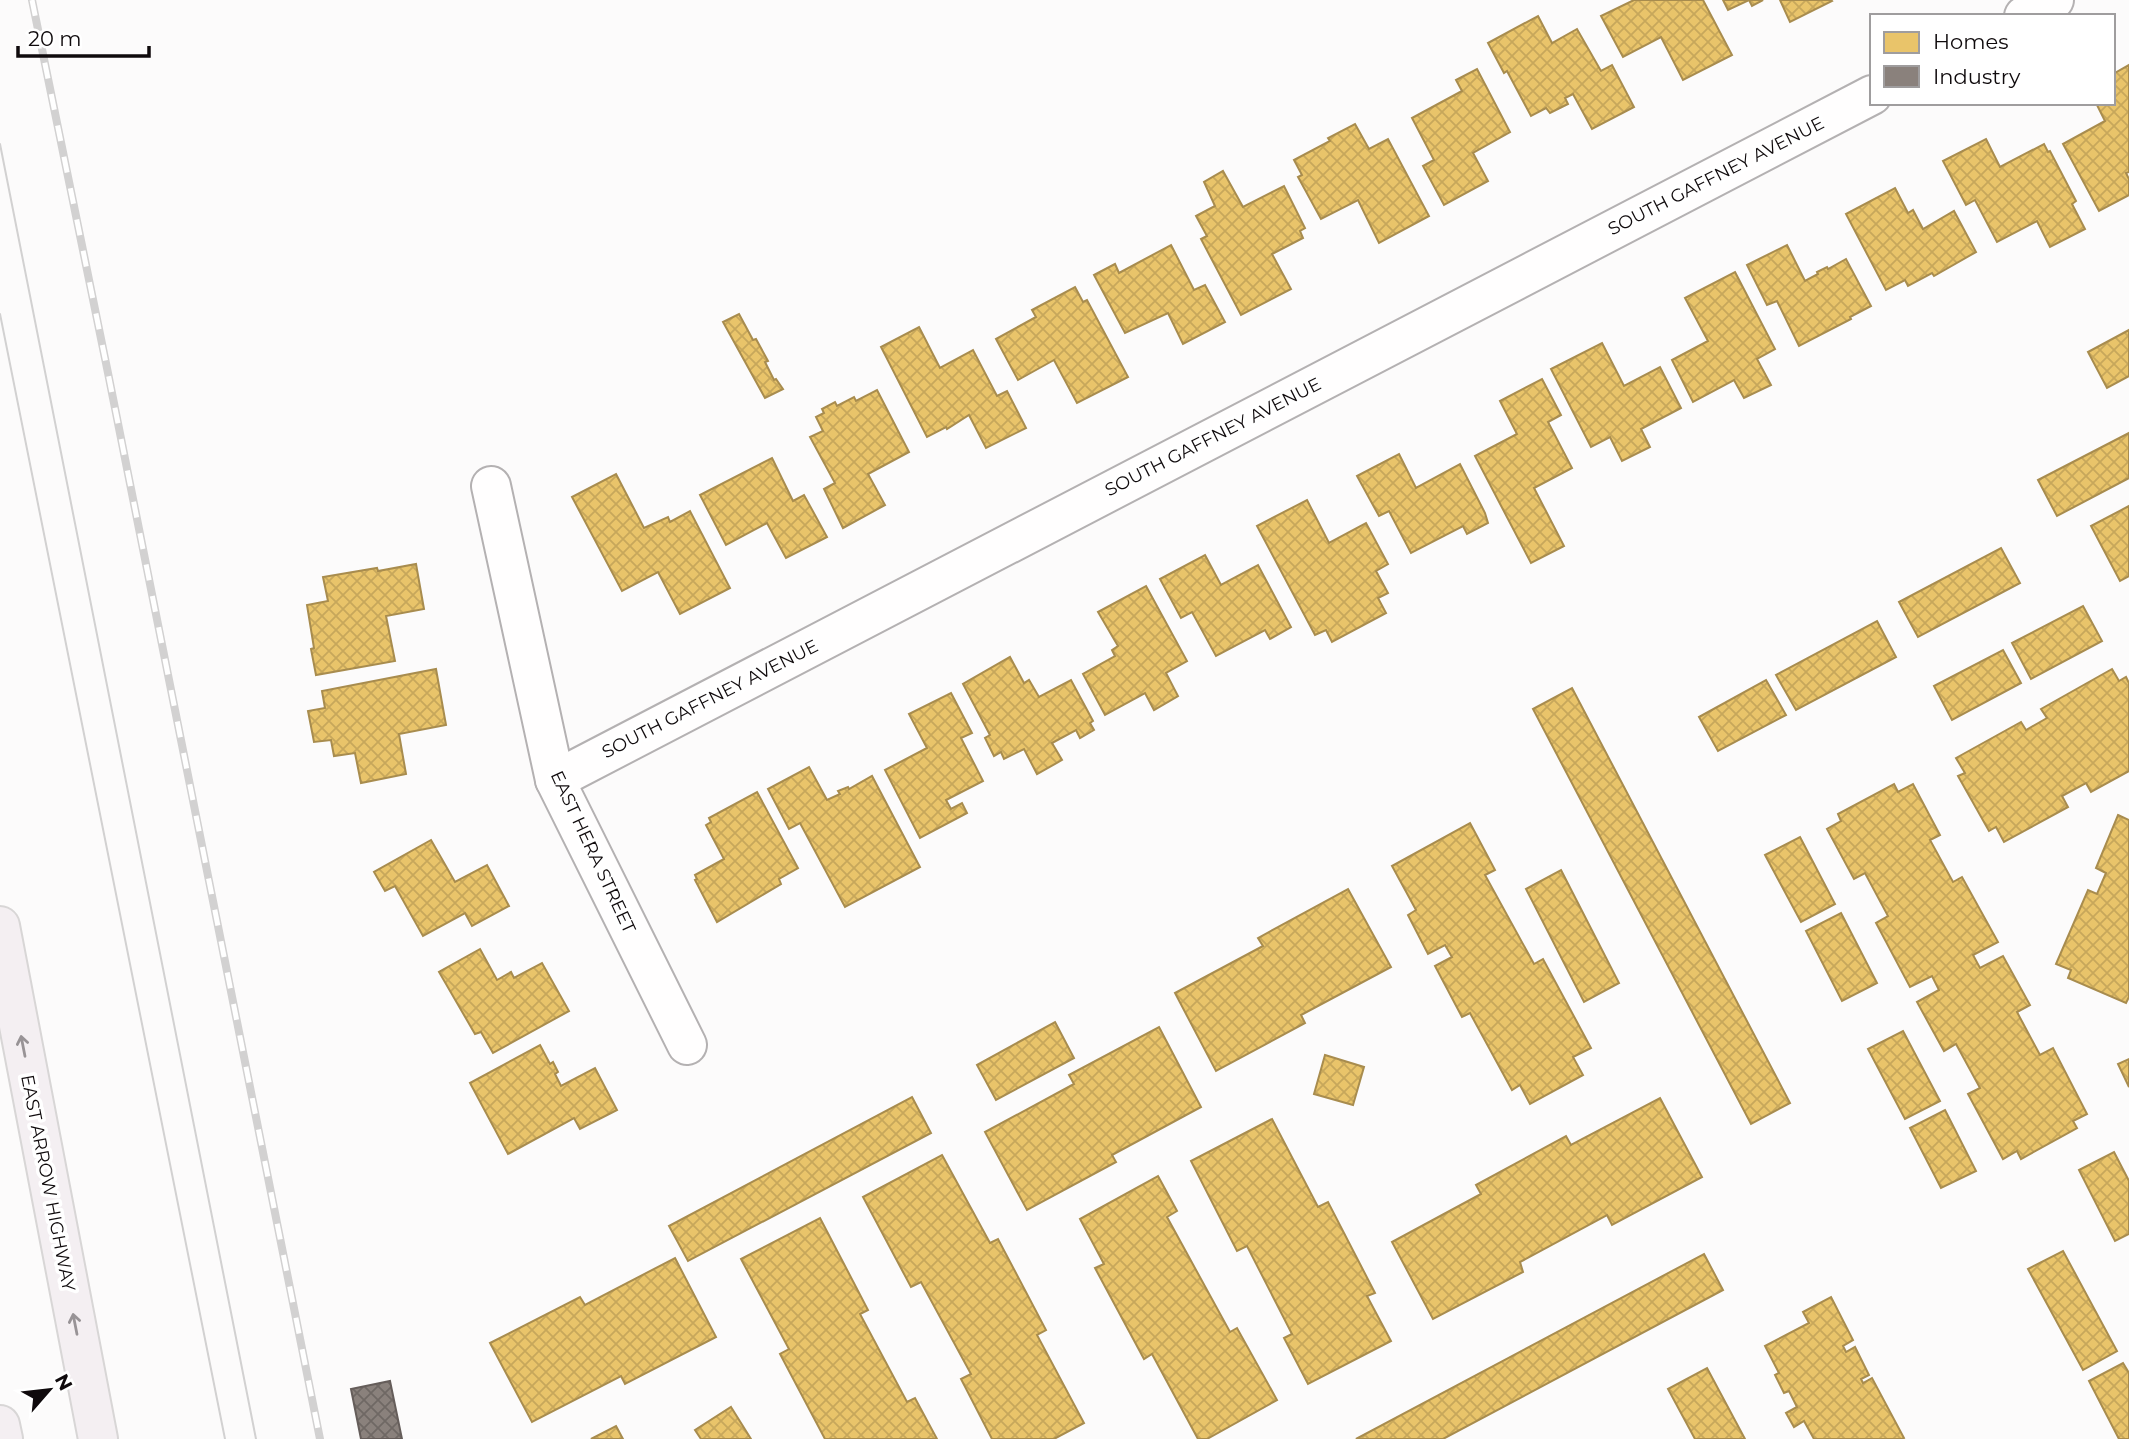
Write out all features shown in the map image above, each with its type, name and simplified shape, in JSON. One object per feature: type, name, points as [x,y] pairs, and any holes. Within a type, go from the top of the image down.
[{"type":"main road","name":"EAST ARROW HIGHWAY","points":[[0,926],[98,1439]]},
{"type":"main road","points":[[0,1425],[3,1439]]},
{"type":"street","points":[[2028,14],[2054,0]]},
{"type":"street","name":"SOUTH GAFFNEY AVENUE","points":[[555,779],[1870,96]]},
{"type":"street","name":"EAST HERA STREET","points":[[491,486],[555,779],[687,1045]]},
{"type":"building: Homes","points":[[1634,0],[1703,0],[1732,55],[1683,80],[1661,37],[1623,57],[1601,16]]},
{"type":"building: Homes","points":[[1723,0],[1749,0],[1728,10]]},
{"type":"building: Homes","points":[[1749,0],[1763,0],[1752,6]]},
{"type":"building: Homes","points":[[1780,0],[1831,0],[1832,1],[1790,22]]},
{"type":"building: Homes","points":[[1538,16],[1552,43],[1577,29],[1601,71],[1612,65],[1634,107],[1592,129],[1573,94],[1565,98],[1568,104],[1550,113],[1546,108],[1531,116],[1507,71],[1504,73],[1488,43]]},
{"type":"building: Homes","points":[[2129,65],[2129,172],[2126,173],[2129,179],[2129,195],[2099,211],[2063,144],[2105,121],[2097,105],[2115,105],[2115,73]]},
{"type":"building: Homes","points":[[1477,69],[1510,132],[1473,153],[1488,181],[1444,205],[1423,166],[1434,160],[1412,118],[1462,91],[1456,80]]},
{"type":"building: Homes","points":[[1355,124],[1369,149],[1388,139],[1429,216],[1379,243],[1358,200],[1321,219],[1298,177],[1302,175],[1294,160]]},
{"type":"building: Homes","points":[[1986,139],[2000,167],[2044,144],[2076,201],[2072,204],[2085,229],[2050,247],[2037,221],[1997,242],[1975,200],[1966,205],[1943,161]]},
{"type":"building: Homes","points":[[1223,171],[1243,207],[1284,186],[1305,228],[1300,231],[1303,238],[1272,254],[1291,289],[1241,315],[1201,239],[1207,236],[1196,216],[1215,206],[1204,182]]},
{"type":"building: Homes","points":[[1895,188],[1908,213],[1913,210],[1923,229],[1954,211],[1976,252],[1934,276],[1932,273],[1908,286],[1905,280],[1886,290],[1846,214]]},
{"type":"building: Homes","points":[[1171,245],[1194,290],[1205,285],[1225,322],[1183,344],[1168,313],[1125,333],[1094,275],[1115,264],[1119,273]]},
{"type":"building: Homes","points":[[1787,245],[1805,281],[1818,274],[1817,272],[1846,259],[1871,306],[1799,346],[1777,301],[1767,305],[1747,265]]},
{"type":"building: Homes","points":[[1735,272],[1775,349],[1757,359],[1771,385],[1744,398],[1734,380],[1693,402],[1672,360],[1708,341],[1685,298]]},
{"type":"building: Homes","points":[[1075,287],[1083,302],[1087,300],[1128,377],[1077,403],[1054,360],[1018,380],[996,339],[1036,317],[1032,310]]},
{"type":"building: Homes","points":[[739,314],[768,361],[765,362],[774,380],[776,379],[783,389],[765,398],[723,322]]},
{"type":"building: Homes","points":[[919,327],[940,368],[973,350],[997,396],[1007,391],[1026,428],[986,448],[969,415],[947,429],[946,427],[927,437],[881,347]]},
{"type":"building: Homes","points":[[2129,330],[2129,376],[2107,388],[2088,352]]},
{"type":"building: Homes","points":[[1602,343],[1624,386],[1660,367],[1681,408],[1641,429],[1650,447],[1622,461],[1610,437],[1591,447],[1551,369]]},
{"type":"building: Homes","points":[[1542,379],[1561,415],[1548,422],[1572,468],[1534,488],[1564,546],[1531,563],[1475,456],[1517,434],[1500,401]]},
{"type":"building: Homes","points":[[877,390],[909,452],[868,474],[885,505],[843,528],[824,489],[835,483],[810,437],[823,431],[816,417],[824,413],[822,409],[835,402],[837,406],[854,397],[856,401]]},
{"type":"building: Homes","points":[[2129,433],[2129,478],[2057,516],[2038,480]]},
{"type":"building: Homes","points":[[1399,454],[1416,488],[1460,464],[1488,523],[1467,534],[1463,526],[1411,553],[1389,511],[1379,516],[1357,476]]},
{"type":"building: Homes","points":[[772,458],[793,501],[804,495],[827,537],[786,558],[767,523],[726,545],[700,495]]},
{"type":"building: Homes","points":[[616,474],[644,528],[668,517],[670,522],[690,511],[730,588],[680,614],[658,572],[622,591],[572,497]]},
{"type":"building: Homes","points":[[1307,500],[1329,543],[1366,523],[1388,564],[1376,571],[1388,593],[1378,598],[1386,613],[1332,642],[1326,630],[1315,635],[1257,526]]},
{"type":"building: Homes","points":[[2129,506],[2129,576],[2120,581],[2091,526]]},
{"type":"building: Homes","points":[[2001,548],[2020,583],[1918,637],[1899,602]]},
{"type":"building: Homes","points":[[1205,555],[1221,585],[1258,565],[1291,627],[1270,639],[1265,630],[1216,656],[1192,612],[1181,618],[1160,579]]},
{"type":"building: Homes","points":[[416,564],[424,609],[386,616],[395,661],[316,675],[307,605],[328,601],[323,577]]},
{"type":"building: Homes","points":[[1146,586],[1187,661],[1166,673],[1178,696],[1154,710],[1145,693],[1105,715],[1083,674],[1115,656],[1112,650],[1118,646],[1098,612]]},
{"type":"building: Homes","points":[[2083,606],[2102,641],[2031,679],[2012,643]]},
{"type":"building: Homes","points":[[1877,621],[1896,657],[1796,710],[1776,675]]},
{"type":"building: Homes","points":[[2003,650],[2021,683],[1952,720],[1934,686]]},
{"type":"building: Homes","points":[[1010,657],[1024,683],[1029,680],[1039,697],[1071,680],[1093,721],[1090,723],[1094,730],[1080,738],[1076,730],[1052,743],[1062,760],[1037,774],[1024,749],[1004,759],[1001,752],[994,756],[985,738],[990,735],[963,684]]},
{"type":"building: Homes","points":[[436,669],[446,725],[399,734],[406,774],[361,783],[355,753],[334,756],[331,740],[314,742],[308,711],[325,708],[322,691]]},
{"type":"building: Homes","points":[[2112,669],[2119,681],[2126,677],[2129,683],[2129,771],[2091,792],[2086,783],[2062,796],[2068,807],[2004,842],[1996,827],[1989,831],[1958,776],[1965,773],[1956,758],[2021,722],[2026,730],[2047,718],[2041,709]]},
{"type":"building: Homes","points":[[1766,680],[1786,715],[1718,751],[1699,717]]},
{"type":"building: Homes","points":[[1572,688],[1790,1103],[1751,1124],[1533,709]]},
{"type":"building: Homes","points":[[951,693],[972,733],[961,738],[983,781],[946,800],[951,809],[962,803],[967,813],[920,838],[885,770],[927,748],[909,714]]},
{"type":"building: Homes","points":[[809,767],[827,800],[840,794],[838,791],[848,787],[849,789],[872,776],[920,867],[845,907],[800,823],[789,829],[768,789]]},
{"type":"building: Homes","points":[[1894,784],[1898,792],[1913,784],[1940,835],[1930,840],[1953,882],[1962,877],[1998,942],[1973,955],[1980,968],[2003,956],[2030,1005],[2017,1012],[2040,1055],[2053,1048],[2087,1114],[2073,1121],[2077,1128],[2021,1159],[2017,1151],[2003,1159],[1968,1094],[1980,1088],[1956,1044],[1944,1051],[1917,1002],[1939,990],[1932,976],[1910,987],[1876,923],[1888,916],[1865,873],[1854,879],[1827,829],[1841,821],[1838,814]]},
{"type":"building: Homes","points":[[757,792],[798,868],[779,879],[781,884],[717,922],[695,880],[695,875],[724,859],[706,825],[711,822],[709,818]]},
{"type":"building: Homes","points":[[2118,815],[2129,820],[2129,997],[2126,1003],[2068,978],[2071,970],[2056,964],[2088,890],[2097,894],[2106,873],[2096,868]]},
{"type":"building: Homes","points":[[1470,823],[1495,870],[1485,875],[1534,964],[1543,959],[1591,1048],[1573,1057],[1583,1075],[1530,1104],[1520,1085],[1512,1090],[1470,1013],[1462,1017],[1435,966],[1452,957],[1445,945],[1428,954],[1408,915],[1416,910],[1392,866]]},
{"type":"building: Homes","points":[[1800,837],[1835,904],[1801,922],[1765,855]]},
{"type":"building: Homes","points":[[431,840],[455,882],[487,865],[509,906],[472,926],[465,913],[423,936],[395,886],[385,891],[374,872]]},
{"type":"building: Homes","points":[[1561,870],[1619,983],[1584,1002],[1526,889]]},
{"type":"building: Homes","points":[[1348,889],[1391,967],[1301,1015],[1305,1023],[1216,1071],[1175,993],[1263,946],[1258,938]]},
{"type":"building: Homes","points":[[1841,913],[1877,983],[1842,1001],[1806,931]]},
{"type":"building: Homes","points":[[480,949],[497,980],[511,972],[514,978],[542,963],[569,1011],[493,1053],[481,1032],[475,1034],[439,972]]},
{"type":"building: Homes","points":[[1055,1022],[1074,1058],[996,1100],[977,1065]]},
{"type":"building: Homes","points":[[1159,1027],[1201,1107],[1112,1155],[1116,1162],[1027,1210],[985,1132],[1074,1084],[1069,1075]]},
{"type":"building: Homes","points":[[1903,1031],[1940,1101],[1905,1119],[1868,1049]]},
{"type":"building: Homes","points":[[540,1045],[550,1064],[553,1062],[561,1086],[595,1068],[617,1110],[580,1129],[574,1118],[508,1154],[470,1083]]},
{"type":"building: Homes","points":[[1325,1055],[1364,1067],[1353,1105],[1314,1094]]},
{"type":"building: Homes","points":[[2129,1059],[2129,1087],[2118,1064]]},
{"type":"building: Homes","points":[[912,1097],[931,1133],[688,1261],[669,1226]]},
{"type":"building: Homes","points":[[1660,1098],[1702,1177],[1612,1225],[1607,1215],[1520,1262],[1523,1272],[1433,1319],[1392,1242],[1481,1194],[1476,1185],[1566,1136],[1571,1145]]},
{"type":"building: Homes","points":[[1945,1110],[1976,1171],[1941,1188],[1910,1128]]},
{"type":"building: Homes","points":[[1272,1119],[1318,1207],[1328,1202],[1375,1293],[1367,1296],[1391,1341],[1308,1384],[1284,1338],[1292,1334],[1247,1246],[1237,1251],[1191,1161]]},
{"type":"building: Homes","points":[[2114,1152],[2129,1181],[2129,1234],[2115,1241],[2079,1170]]},
{"type":"building: Homes","points":[[942,1155],[990,1243],[998,1239],[1046,1330],[1037,1335],[1084,1423],[1054,1439],[992,1439],[961,1379],[971,1374],[921,1282],[911,1287],[863,1197]]},
{"type":"building: Homes","points":[[1158,1176],[1177,1211],[1167,1217],[1230,1332],[1237,1328],[1277,1400],[1207,1439],[1198,1439],[1152,1354],[1144,1359],[1095,1268],[1104,1264],[1080,1219]]},
{"type":"building: Homes","points":[[820,1218],[868,1310],[860,1314],[907,1402],[915,1398],[937,1439],[825,1439],[780,1354],[789,1349],[741,1259]]},
{"type":"building: Homes","points":[[2063,1251],[2117,1351],[2083,1370],[2028,1269]]},
{"type":"building: Homes","points":[[1704,1254],[1723,1290],[1443,1439],[1356,1439]]},
{"type":"building: Homes","points":[[675,1258],[716,1337],[625,1384],[621,1376],[532,1422],[490,1343],[580,1297],[585,1305]]},
{"type":"building: Homes","points":[[1831,1297],[1853,1340],[1843,1346],[1846,1352],[1855,1347],[1869,1375],[1861,1379],[1863,1383],[1872,1378],[1904,1438],[1814,1439],[1804,1421],[1794,1427],[1786,1413],[1797,1407],[1789,1391],[1784,1393],[1775,1375],[1779,1373],[1765,1346],[1809,1323],[1803,1312]]},
{"type":"building: Homes","points":[[2123,1363],[2129,1373],[2129,1439],[2119,1439],[2089,1381]]},
{"type":"building: Homes","points":[[1707,1368],[1745,1439],[1695,1439],[1668,1389]]},
{"type":"building: Homes","points":[[731,1407],[751,1439],[701,1439],[695,1430]]},
{"type":"building: Homes","points":[[616,1426],[623,1439],[591,1439]]},
{"type":"building: Industry","points":[[390,1381],[402,1439],[361,1439],[351,1389]]},
{"type":"tram line","points":[[0,144],[256,1439]]},
{"type":"tram line","points":[[0,314],[225,1439]]},
{"type":"railway","points":[[32,0],[320,1439]]}]
